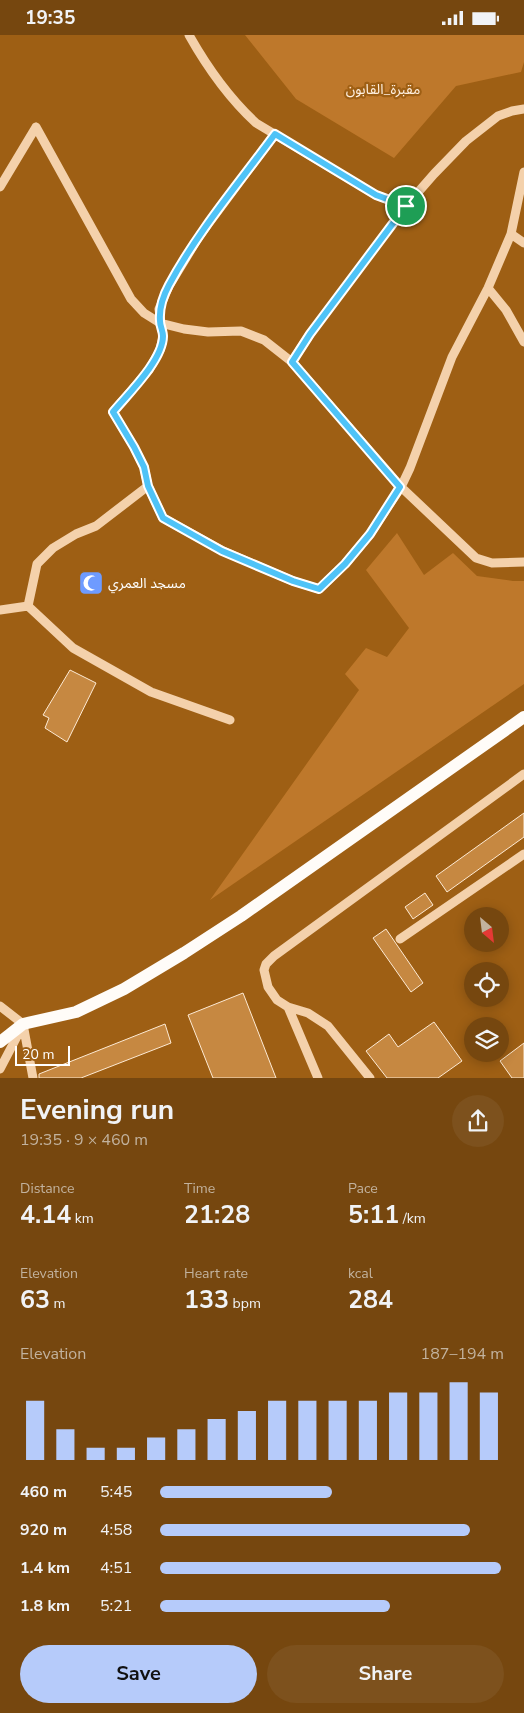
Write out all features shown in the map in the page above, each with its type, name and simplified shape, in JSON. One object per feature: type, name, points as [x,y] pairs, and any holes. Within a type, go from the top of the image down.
[{"type":"main road","points":[[0,1042],[23,1025],[76,1012],[124,989],[184,953],[241,916],[524,717]]},
{"type":"street","points":[[189,35],[201,56],[244,112],[256,123],[376,195],[406,206]]},
{"type":"street","points":[[292,362],[310,334],[406,206],[466,141],[498,116],[524,109]]},
{"type":"street","points":[[0,187],[36,127],[131,299],[144,313],[160,323],[184,329],[208,332],[241,331],[264,341],[292,362],[400,487],[476,558],[492,563],[524,562]]},
{"type":"street","points":[[275,134],[200,235],[169,286],[159,309],[163,336],[160,350],[149,370],[113,412],[144,467],[148,486],[163,518],[222,551],[293,581],[319,589],[345,564],[370,534],[410,468],[452,357],[488,288],[511,234],[524,171]]},
{"type":"street","points":[[511,234],[524,243]]},
{"type":"street","points":[[488,288],[506,310],[524,342]]},
{"type":"street","points":[[28,606],[37,564],[53,548],[76,534],[96,526],[148,486]]},
{"type":"street","points":[[0,609],[28,606],[74,648],[151,692],[230,721]]},
{"type":"street","points":[[370,1078],[328,1026],[308,1013],[288,1007],[277,1000],[268,987],[264,970],[266,964],[274,956],[524,775]]},
{"type":"street","points":[[400,939],[524,854]]},
{"type":"street","points":[[0,1006],[23,1025],[33,1078]]},
{"type":"street","points":[[288,1007],[318,1078]]},
{"type":"street","points":[[0,1069],[23,1025]]},
{"type":"green space","name":"مقبرة_القابون","points":[[245,35],[524,35],[524,62],[521,72],[456,86],[394,158],[296,99]]},
{"type":"green space","points":[[397,533],[424,575],[453,553],[477,576],[524,581],[524,684],[210,900],[359,690],[345,674],[366,648],[387,657],[409,628],[366,570]]},
{"type":"building","points":[[70,670],[96,683],[67,742],[45,728],[49,718],[43,715]]},
{"type":"building","points":[[524,813],[524,837],[447,892],[436,876]]},
{"type":"building","points":[[425,893],[433,905],[413,919],[405,907]]},
{"type":"building","points":[[386,929],[423,983],[411,992],[373,938]]},
{"type":"building","points":[[243,993],[276,1078],[213,1078],[188,1015]]},
{"type":"building","points":[[434,1022],[462,1061],[438,1078],[387,1078],[366,1051],[389,1034],[398,1047]]},
{"type":"building","points":[[165,1024],[171,1043],[81,1078],[39,1078],[39,1074]]},
{"type":"building","points":[[524,1043],[524,1078],[512,1078],[501,1062],[509,1062],[509,1054]]},
{"type":"place","name":"مسجد العمري","points":[[91,583]]},
{"type":"route","points":[[275,134],[376,195],[406,206],[310,334],[292,362],[400,487],[370,534],[345,564],[319,589],[293,581],[222,551],[163,518],[148,486],[144,467],[113,412],[149,370],[160,350],[163,336],[159,309],[169,286],[200,235],[275,134]]}]
